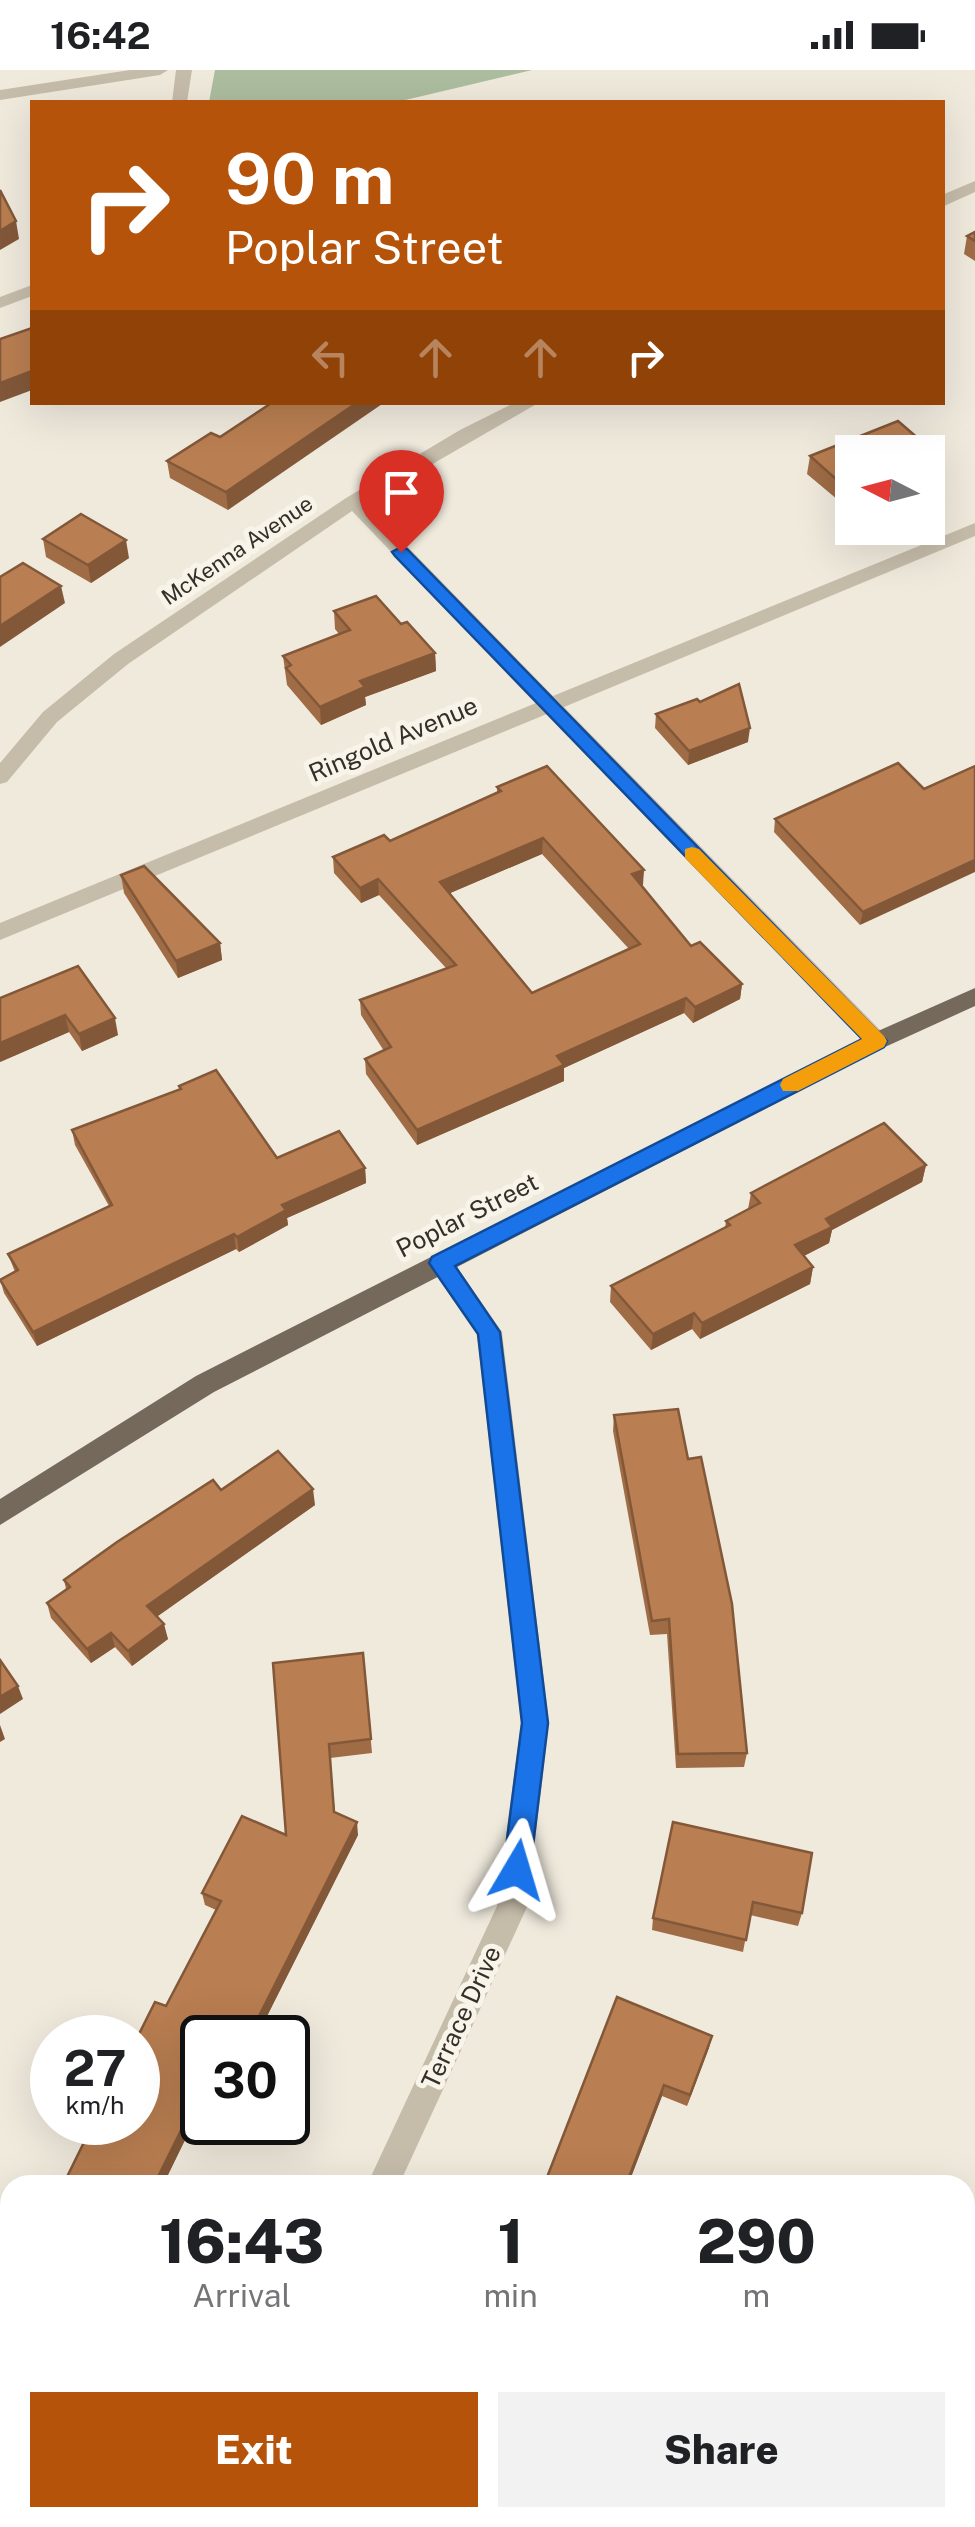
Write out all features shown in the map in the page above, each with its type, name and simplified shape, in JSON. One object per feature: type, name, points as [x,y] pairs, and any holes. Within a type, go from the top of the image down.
[{"type":"main road","name":"Poplar Street","points":[[0,1513],[205,1384],[876,1041],[975,996]]},
{"type":"street","points":[[0,95],[160,70]]},
{"type":"street","points":[[180,100],[184,70]]},
{"type":"street","points":[[945,201],[975,186]]},
{"type":"street","points":[[0,303],[30,291]]},
{"type":"street","name":"McKenna Avenue","points":[[0,777],[50,718],[121,659],[353,502],[466,434],[525,405]]},
{"type":"street","points":[[353,502],[876,1041]]},
{"type":"street","name":"Ringold Avenue","points":[[0,932],[975,528]]},
{"type":"street","name":"Terrace Drive","points":[[389,2175],[512,1907],[535,1723],[489,1332],[440,1263]]},
{"type":"green space","points":[[215,70],[532,70],[405,100],[209,100]]},
{"type":"building","points":[[0,190],[16,221],[0,231]]},
{"type":"building","points":[[30,329],[30,372],[0,383],[0,339]]},
{"type":"building","points":[[268,405],[354,405],[226,492],[167,461],[211,433],[220,437]]},
{"type":"building","points":[[898,421],[914,435],[863,435]]},
{"type":"building","points":[[835,446],[835,478],[810,456]]},
{"type":"building","points":[[81,514],[126,540],[88,565],[43,539]]},
{"type":"building","points":[[23,563],[61,586],[0,626],[0,577]]},
{"type":"building","points":[[376,596],[435,653],[360,681],[365,687],[320,707],[286,668],[291,665],[283,656],[350,630],[334,611]]},
{"type":"building","points":[[739,684],[750,728],[689,751],[656,714],[697,699],[700,702]]},
{"type":"building","points":[[898,763],[924,789],[975,766],[975,860],[863,912],[775,819]]},
{"type":"building","points":[[547,766],[644,870],[632,874],[691,946],[700,942],[742,984],[695,1007],[686,998],[557,1056],[564,1065],[417,1130],[365,1059],[391,1047],[360,1000],[456,965],[378,879],[360,888],[333,857],[384,835],[390,841],[501,791],[497,787]],"holes":[[[543,838],[640,944],[532,993],[440,882]]]},
{"type":"building","points":[[144,866],[220,943],[176,961],[121,875]]},
{"type":"building","points":[[78,966],[115,1018],[79,1034],[65,1015],[0,1043],[0,998]]},
{"type":"building","points":[[216,1070],[277,1158],[339,1131],[365,1168],[282,1205],[286,1210],[237,1237],[234,1234],[33,1332],[0,1280],[18,1270],[8,1254],[112,1205],[72,1130],[181,1089],[179,1086]]},
{"type":"building","points":[[884,1123],[926,1165],[826,1219],[832,1227],[795,1245],[813,1267],[702,1323],[694,1313],[653,1334],[611,1286],[730,1225],[726,1221],[760,1203],[751,1193]]},
{"type":"building","points":[[678,1409],[688,1459],[701,1457],[732,1604],[747,1753],[678,1754],[669,1619],[652,1621],[614,1415]]},
{"type":"building","points":[[278,1451],[313,1489],[147,1606],[164,1624],[128,1651],[111,1633],[87,1649],[47,1603],[70,1587],[64,1580],[117,1542],[213,1480],[221,1490]]},
{"type":"building","points":[[363,1653],[371,1739],[329,1744],[334,1812],[357,1822],[260,2015],[180,2015],[180,2132],[159,2175],[68,2175],[83,2145],[160,2145],[160,2015],[148,2015],[155,2002],[166,2006],[221,1901],[202,1893],[242,1816],[286,1835],[273,1663]]},
{"type":"building","points":[[0,1660],[18,1686],[0,1697]]},
{"type":"building","points":[[673,1822],[812,1853],[802,1913],[753,1902],[746,1940],[653,1918]]},
{"type":"building","points":[[617,1997],[712,2036],[690,2095],[664,2085],[630,2175],[548,2175]]},
{"type":"slow traffic","points":[[692,854],[876,1041],[790,1085]]},
{"type":"route","points":[[401,552],[876,1041],[440,1263],[489,1332],[535,1723],[517,1870]]}]
